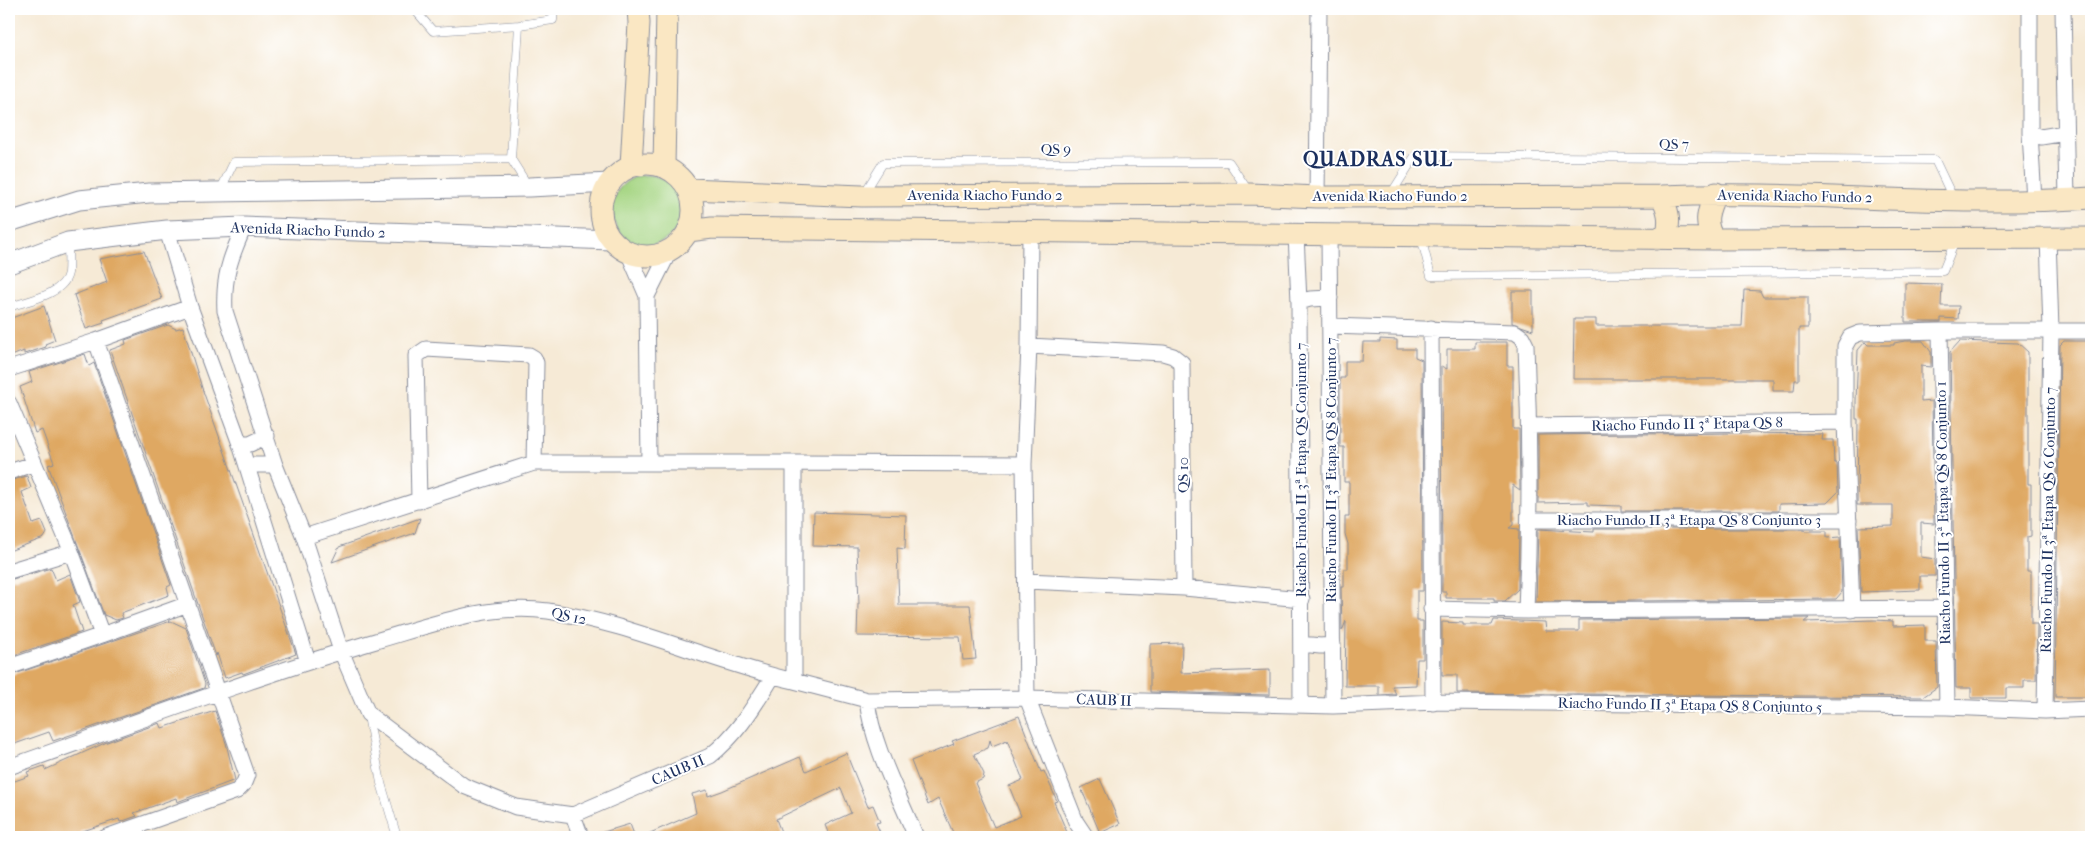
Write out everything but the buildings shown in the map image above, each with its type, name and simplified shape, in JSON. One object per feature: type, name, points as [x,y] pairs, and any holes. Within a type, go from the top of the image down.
[{"type":"main road","points":[[631,166],[639,22],[638,9]]},
{"type":"main road","points":[[664,167],[667,9]]},
{"type":"main road","points":[[642,164],[664,167],[682,179],[688,188],[693,202],[693,217],[688,231],[680,242],[670,250],[656,255],[642,256],[620,246],[604,227],[601,212],[603,196],[610,183],[619,173],[631,166],[642,164]]},
{"type":"main road","name":"Avenida Riacho Fundo 2","points":[[688,188],[862,196],[1250,194],[1317,197],[1662,196],[1716,193],[1954,200],[2066,200],[2091,198]]},
{"type":"main road","points":[[1714,240],[1709,231],[1707,221],[1709,207],[1716,193]]},
{"type":"main road","points":[[1657,239],[1667,233],[1669,224],[1668,212],[1662,196]]},
{"type":"main road","points":[[688,231],[712,228],[1714,240],[1957,237],[2091,238]]},
{"type":"street","points":[[1317,197],[1319,9]]},
{"type":"street","points":[[2030,9],[2030,133],[2034,200]]},
{"type":"street","points":[[2063,9],[2066,200]]},
{"type":"street","points":[[2030,133],[2041,137],[2065,133]]},
{"type":"street","points":[[9,222],[79,200],[149,193],[529,187],[610,183]]},
{"type":"street","points":[[244,228],[230,259],[224,288],[225,311],[275,465],[304,537],[341,652],[368,714],[464,786],[516,808],[573,815],[581,837]]},
{"type":"street","name":"Avenida Riacho Fundo 2","points":[[9,264],[68,242],[167,230],[244,228],[620,246]]},
{"type":"street","points":[[167,230],[190,307],[240,444],[308,662]]},
{"type":"street","points":[[1030,233],[1029,346],[1024,464],[1027,698],[1076,822],[1086,837]]},
{"type":"street","name":"Riacho Fundo II 3ª Etapa QS Conjunto 7","points":[[1296,234],[1299,302],[1302,599],[1301,705]]},
{"type":"street","name":"Riacho Fundo II 3ª Etapa QS 8 Conjunto 7","points":[[1329,234],[1333,706]]},
{"type":"street","name":"Riacho Fundo II 3ª Etapa QS 6 Conjunto 7","points":[[2045,711],[2051,330],[2048,237]]},
{"type":"street","points":[[620,246],[647,296]]},
{"type":"street","points":[[649,463],[647,296],[670,250]]},
{"type":"street","points":[[1299,302],[1310,299],[1330,298]]},
{"type":"street","points":[[9,369],[190,307]]},
{"type":"street","points":[[1330,326],[1515,332],[1522,337],[1526,345],[1529,426],[1530,520],[1526,611]]},
{"type":"street","points":[[1431,328],[1432,703]]},
{"type":"street","points":[[1852,610],[1845,422],[1845,346],[1850,337],[1860,333],[1940,330],[2091,330]]},
{"type":"street","name":"Riacho Fundo II 3ª Etapa QS 8 Conjunto 1","points":[[1940,330],[1947,707]]},
{"type":"street","points":[[96,340],[188,604],[217,694],[247,775],[243,785],[237,791],[106,837]]},
{"type":"street","name":"QS 10","points":[[1029,346],[1164,353],[1173,356],[1182,363],[1184,588]]},
{"type":"street","points":[[419,501],[416,356],[426,349],[529,355],[534,358],[536,363],[534,463]]},
{"type":"street","points":[[9,403],[71,552],[102,636]]},
{"type":"street","name":"Riacho Fundo II 3ª Etapa QS 8","points":[[1529,426],[1845,422]]},
{"type":"street","points":[[240,444],[250,444],[267,436]]},
{"type":"street","points":[[304,537],[534,463],[1024,464]]},
{"type":"street","points":[[794,463],[794,681]]},
{"type":"street","points":[[9,472],[34,464]]},
{"type":"street","points":[[248,469],[254,466],[275,465]]},
{"type":"street","name":"Riacho Fundo II 3ª Etapa QS 8 Conjunto 3","points":[[1530,520],[1849,520]]},
{"type":"street","points":[[9,571],[71,552]]},
{"type":"street","points":[[1026,581],[1184,588],[1302,599]]},
{"type":"street","points":[[9,667],[102,636],[188,604]]},
{"type":"street","points":[[1431,609],[1526,611],[1944,608]]},
{"type":"street","name":"QS 12","points":[[9,767],[308,662],[470,614],[504,610],[547,611],[624,628],[773,676],[867,700]]},
{"type":"street","points":[[1302,644],[1332,645]]},
{"type":"street","name":"CAUB II","points":[[573,815],[710,756],[727,743],[743,723],[773,676]]},
{"type":"street","name":"CAUB II","points":[[867,700],[1027,698],[1333,706]]},
{"type":"street","points":[[867,700],[868,712],[882,754],[916,837]]},
{"type":"street","name":"Riacho Fundo II 3ª Etapa QS 8 Conjunto 5","points":[[1333,706],[1432,703],[1947,707]]},
{"type":"street","points":[[1947,707],[2045,711],[2091,709]]},
{"type":"lane","points":[[414,9],[434,31],[519,25],[553,20],[554,9]]},
{"type":"lane","points":[[519,25],[511,159],[529,187]]},
{"type":"lane","name":"QS 7","points":[[1390,196],[1415,156],[1425,156],[1935,160],[1954,200]]},
{"type":"lane","points":[[219,193],[234,162],[511,159]]},
{"type":"lane","name":"QS 9","points":[[862,196],[883,163],[1229,162],[1250,194]]},
{"type":"lane","points":[[1420,235],[1431,276],[1943,271],[1957,237]]},
{"type":"lane","points":[[9,307],[53,292],[64,284],[68,274],[68,242]]},
{"type":"lane","points":[[368,714],[381,783],[397,837]]},
{"type":"green space","points":[[647,175],[666,181],[676,191],[682,210],[676,229],[666,239],[647,245],[628,239],[618,229],[612,210],[618,191],[628,181]]},
{"type":"district","name":"QUADRAS SUL","points":[[1378,159]]}]
